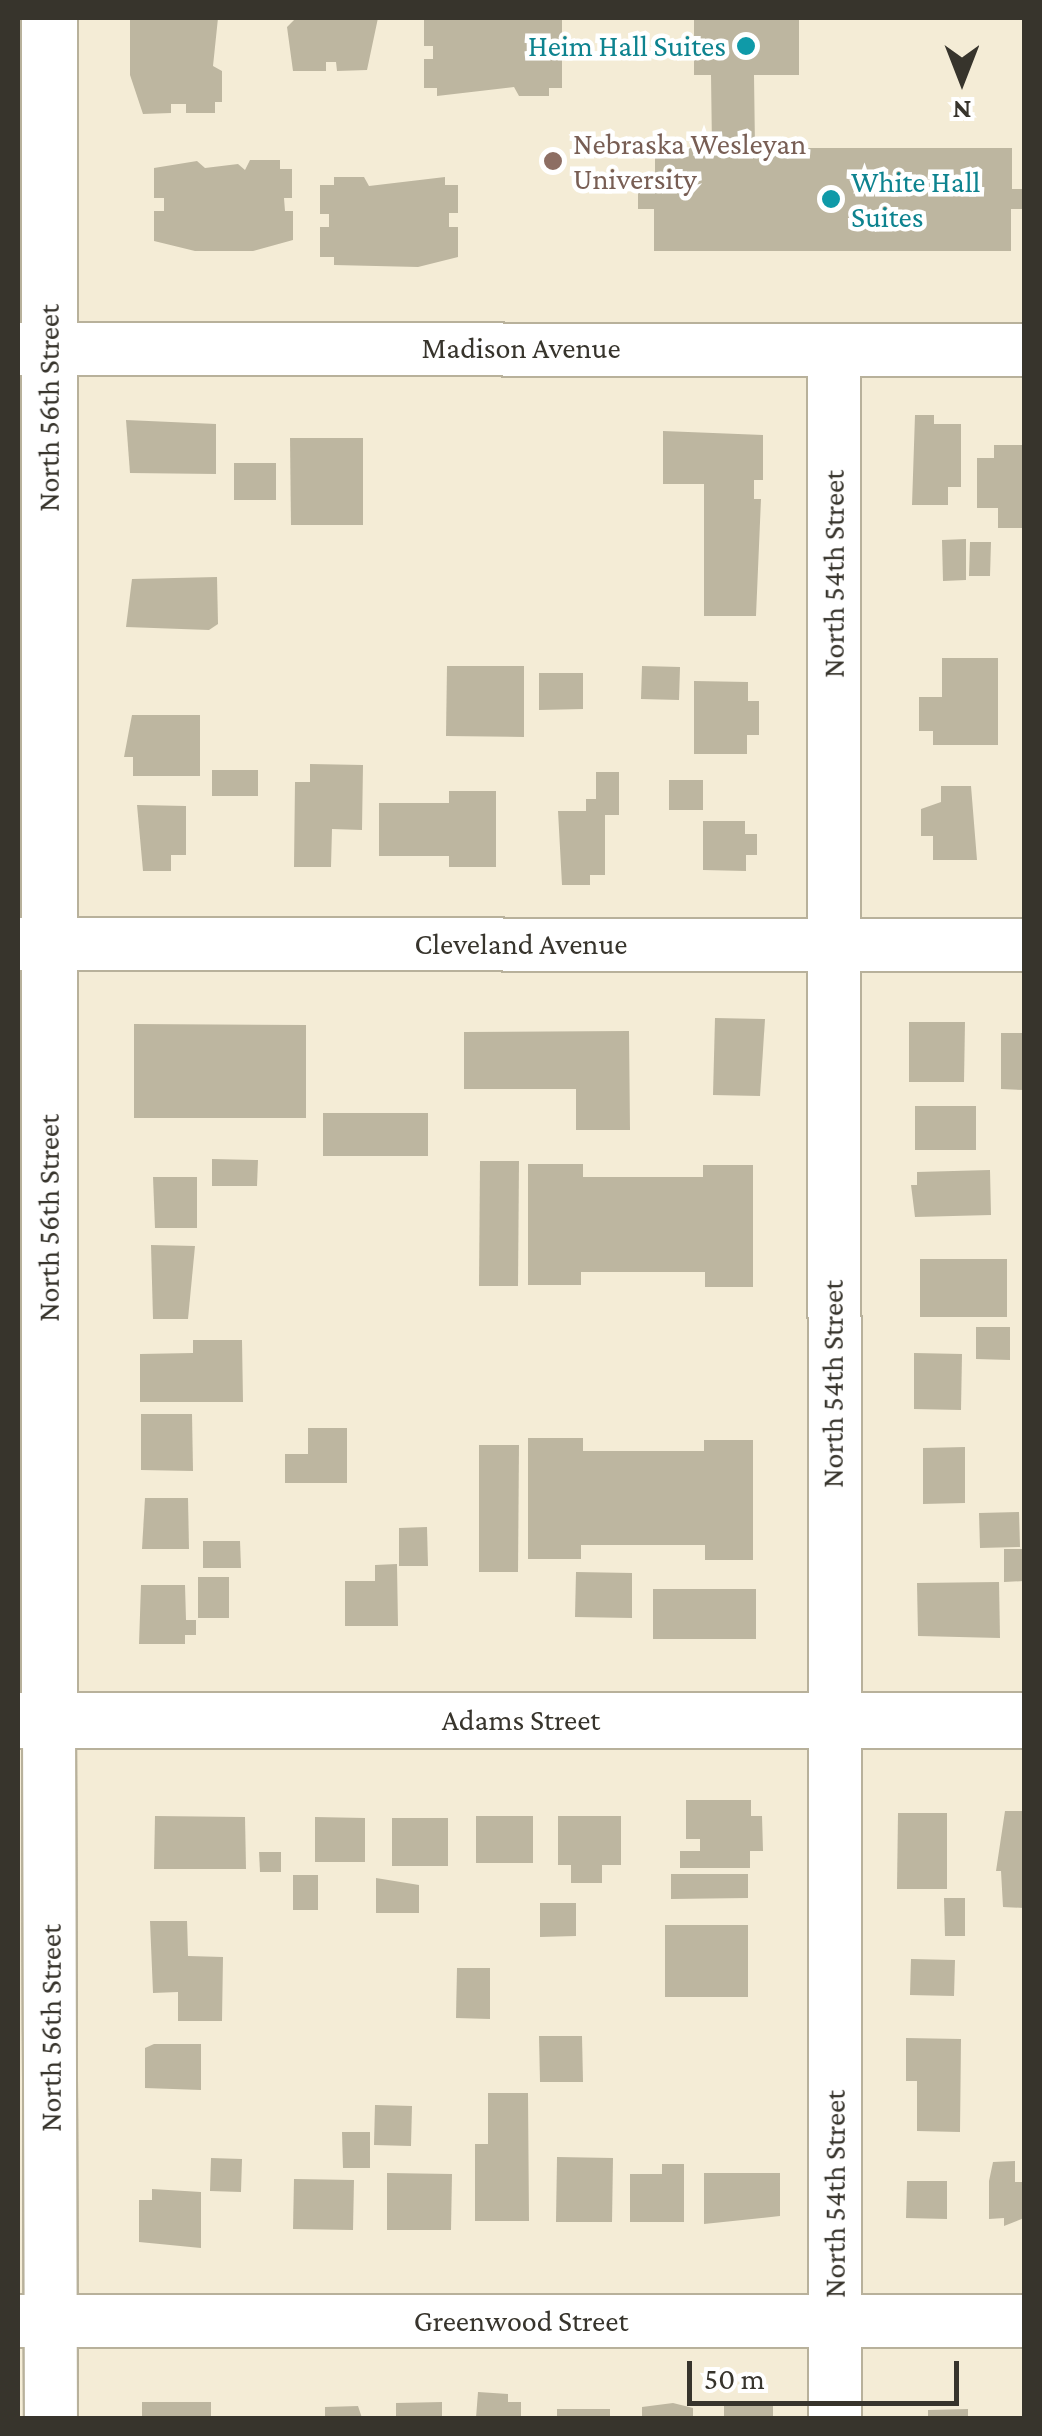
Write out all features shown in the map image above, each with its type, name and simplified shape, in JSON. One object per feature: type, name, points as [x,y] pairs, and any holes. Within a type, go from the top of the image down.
[{"type":"main road","name":"North 56th Street","points":[[33,1720],[33,348],[49,18]]},
{"type":"main road","name":"Adams Street","points":[[33,1720],[1024,1720]]},
{"type":"street","name":"Madison Avenue","points":[[33,348],[1024,350]]},
{"type":"street","name":"North 54th Street","points":[[834,350],[835,2418]]},
{"type":"street","name":"Cleveland Avenue","points":[[33,944],[1024,945]]},
{"type":"street","name":"North 56th Street","points":[[33,1720],[34,2322],[51,2418]]},
{"type":"street","name":"Greenwood Street","points":[[34,2322],[1024,2321]]},
{"type":"building","points":[[130,18],[218,18],[213,66],[222,71],[222,102],[215,102],[215,113],[186,113],[186,104],[171,104],[171,113],[143,114],[130,75]]},
{"type":"building","points":[[296,18],[378,18],[367,70],[337,71],[336,62],[326,62],[326,71],[293,71],[287,27]]},
{"type":"building","points":[[424,18],[562,18],[562,44],[552,44],[552,59],[562,59],[562,88],[549,88],[549,96],[519,96],[514,87],[437,96],[437,88],[424,88],[424,59],[433,59],[433,46],[424,46]]},
{"type":"building","name":"White Hall Suites","points":[[694,18],[799,18],[799,75],[754,75],[755,148],[1012,148],[1012,189],[1024,189],[1024,209],[1011,209],[1011,251],[654,251],[654,209],[638,209],[638,187],[655,187],[655,148],[712,148],[711,75],[694,75]]},
{"type":"building","points":[[250,160],[280,160],[280,169],[292,169],[292,198],[284,198],[285,211],[293,211],[293,240],[253,251],[195,251],[154,241],[154,211],[164,211],[164,198],[154,198],[154,168],[197,161],[205,168],[238,164],[245,170]]},
{"type":"building","points":[[334,177],[364,177],[369,186],[445,177],[445,185],[458,185],[458,213],[449,213],[449,227],[458,227],[458,257],[418,267],[334,265],[334,257],[320,257],[320,227],[329,227],[329,214],[320,214],[320,185],[334,185]]},
{"type":"building","points":[[915,415],[934,415],[934,424],[961,424],[961,487],[948,487],[948,505],[912,505]]},
{"type":"building","points":[[126,420],[216,424],[216,474],[130,473]]},
{"type":"building","points":[[663,431],[763,435],[763,480],[754,480],[754,499],[761,499],[756,616],[704,616],[704,484],[663,484]]},
{"type":"building","points":[[290,438],[363,438],[363,525],[291,525]]},
{"type":"building","points":[[994,445],[1024,445],[1024,528],[998,528],[998,508],[977,508],[977,458],[994,458]]},
{"type":"building","points":[[234,463],[276,463],[276,500],[234,500]]},
{"type":"building","points":[[966,539],[966,580],[943,581],[942,540]]},
{"type":"building","points":[[970,542],[991,542],[990,576],[969,576]]},
{"type":"building","points":[[217,577],[218,624],[209,630],[126,627],[132,579]]},
{"type":"building","points":[[942,658],[998,658],[998,745],[933,745],[933,731],[919,731],[919,697],[942,697]]},
{"type":"building","points":[[447,666],[524,666],[524,737],[446,736]]},
{"type":"building","points":[[642,666],[680,667],[679,700],[641,699]]},
{"type":"building","points":[[539,673],[583,673],[583,709],[539,710]]},
{"type":"building","points":[[694,681],[748,682],[748,701],[759,701],[759,735],[747,735],[747,754],[694,754]]},
{"type":"building","points":[[132,715],[200,715],[200,776],[133,776],[133,757],[124,757]]},
{"type":"building","points":[[310,764],[363,765],[362,830],[332,829],[331,867],[294,867],[295,782],[310,782]]},
{"type":"building","points":[[212,770],[258,770],[258,796],[212,796]]},
{"type":"building","points":[[596,772],[619,772],[619,815],[605,815],[605,875],[590,875],[590,885],[562,885],[558,811],[586,811],[586,799],[596,799]]},
{"type":"building","points":[[669,780],[703,780],[703,810],[669,810]]},
{"type":"building","points":[[941,786],[971,786],[977,860],[933,860],[933,836],[921,836],[921,809],[941,802]]},
{"type":"building","points":[[449,791],[496,791],[496,867],[449,867],[449,856],[379,856],[379,803],[449,803]]},
{"type":"building","points":[[137,805],[186,806],[186,855],[171,855],[171,871],[143,871]]},
{"type":"building","points":[[703,821],[745,821],[745,834],[757,834],[757,855],[746,855],[746,871],[703,870]]},
{"type":"building","points":[[715,1018],[765,1019],[760,1096],[713,1095]]},
{"type":"building","points":[[909,1022],[965,1022],[964,1082],[909,1082]]},
{"type":"building","points":[[134,1024],[306,1025],[306,1118],[134,1118]]},
{"type":"building","points":[[629,1031],[630,1130],[576,1130],[576,1089],[464,1089],[464,1032]]},
{"type":"building","points":[[1001,1033],[1024,1033],[1024,1090],[1001,1089]]},
{"type":"building","points":[[915,1106],[976,1106],[976,1150],[915,1150]]},
{"type":"building","points":[[323,1113],[428,1113],[428,1156],[323,1156]]},
{"type":"building","points":[[212,1159],[258,1160],[257,1186],[212,1186]]},
{"type":"building","points":[[480,1161],[519,1161],[518,1286],[479,1286]]},
{"type":"building","points":[[528,1164],[583,1164],[583,1177],[703,1177],[703,1165],[753,1165],[753,1287],[705,1287],[705,1272],[581,1272],[581,1285],[528,1285]]},
{"type":"building","points":[[990,1170],[991,1215],[915,1217],[911,1185],[917,1185],[917,1172]]},
{"type":"building","points":[[153,1177],[197,1177],[197,1228],[155,1228]]},
{"type":"building","points":[[151,1245],[195,1246],[188,1319],[153,1319]]},
{"type":"building","points":[[920,1259],[1007,1259],[1007,1317],[920,1317]]},
{"type":"building","points":[[976,1327],[1010,1327],[1010,1360],[976,1359]]},
{"type":"building","points":[[193,1340],[242,1340],[243,1402],[140,1402],[140,1354],[193,1353]]},
{"type":"building","points":[[914,1353],[962,1354],[961,1410],[914,1409]]},
{"type":"building","points":[[141,1414],[192,1414],[193,1471],[141,1470]]},
{"type":"building","points":[[308,1428],[347,1428],[347,1483],[285,1483],[285,1454],[308,1454]]},
{"type":"building","points":[[528,1438],[583,1438],[583,1451],[704,1451],[704,1440],[753,1440],[753,1560],[705,1560],[705,1545],[581,1545],[581,1559],[528,1559]]},
{"type":"building","points":[[479,1445],[519,1445],[518,1572],[479,1572]]},
{"type":"building","points":[[965,1447],[965,1503],[923,1504],[923,1448]]},
{"type":"building","points":[[145,1498],[188,1498],[189,1549],[142,1549]]},
{"type":"building","points":[[1019,1512],[1020,1547],[980,1548],[979,1513]]},
{"type":"building","points":[[427,1527],[428,1566],[399,1566],[399,1528]]},
{"type":"building","points":[[203,1541],[240,1541],[241,1568],[203,1568]]},
{"type":"building","points":[[1004,1549],[1024,1549],[1024,1581],[1004,1582]]},
{"type":"building","points":[[397,1564],[398,1626],[345,1626],[345,1581],[375,1581],[375,1565]]},
{"type":"building","points":[[576,1572],[632,1573],[632,1618],[575,1617]]},
{"type":"building","points":[[198,1577],[229,1577],[229,1618],[198,1618]]},
{"type":"building","points":[[999,1582],[1000,1638],[918,1636],[917,1583]]},
{"type":"building","points":[[141,1585],[185,1585],[186,1620],[196,1620],[196,1635],[185,1635],[185,1644],[139,1644]]},
{"type":"building","points":[[653,1589],[756,1589],[756,1639],[653,1639]]},
{"type":"building","points":[[686,1800],[751,1800],[751,1816],[762,1816],[763,1851],[750,1851],[750,1868],[680,1868],[680,1851],[700,1851],[700,1839],[686,1839]]},
{"type":"building","points":[[1005,1811],[1024,1811],[1024,1908],[1003,1907],[1001,1871],[996,1871]]},
{"type":"building","points":[[898,1813],[947,1813],[947,1889],[897,1889]]},
{"type":"building","points":[[155,1816],[245,1817],[246,1869],[154,1869]]},
{"type":"building","points":[[476,1816],[533,1816],[533,1863],[476,1863]]},
{"type":"building","points":[[558,1816],[621,1816],[621,1865],[602,1865],[602,1883],[571,1883],[571,1865],[558,1865]]},
{"type":"building","points":[[315,1817],[365,1818],[365,1862],[315,1862]]},
{"type":"building","points":[[392,1818],[448,1818],[448,1866],[392,1866]]},
{"type":"building","points":[[259,1852],[281,1852],[281,1872],[260,1872]]},
{"type":"building","points":[[671,1874],[748,1874],[748,1898],[671,1899]]},
{"type":"building","points":[[293,1875],[318,1875],[318,1910],[293,1910]]},
{"type":"building","points":[[376,1878],[419,1885],[419,1913],[376,1913]]},
{"type":"building","points":[[944,1898],[965,1898],[965,1936],[945,1936]]},
{"type":"building","points":[[540,1903],[576,1903],[576,1936],[540,1937]]},
{"type":"building","points":[[150,1921],[187,1921],[188,1956],[223,1957],[222,2021],[178,2021],[178,1992],[153,1993]]},
{"type":"building","points":[[665,1925],[748,1925],[748,1997],[665,1997]]},
{"type":"building","points":[[911,1959],[955,1960],[954,1996],[910,1995]]},
{"type":"building","points":[[457,1968],[490,1968],[490,2019],[456,2018]]},
{"type":"building","points":[[539,2036],[582,2036],[583,2082],[540,2082]]},
{"type":"building","points":[[906,2038],[961,2039],[960,2132],[917,2131],[917,2081],[906,2081]]},
{"type":"building","points":[[154,2044],[201,2044],[201,2090],[145,2088],[145,2048]]},
{"type":"building","points":[[488,2093],[528,2093],[529,2221],[475,2221],[475,2144],[488,2144]]},
{"type":"building","points":[[375,2105],[412,2106],[411,2146],[374,2145]]},
{"type":"building","points":[[342,2132],[370,2132],[370,2168],[343,2168]]},
{"type":"building","points":[[557,2157],[613,2158],[612,2222],[556,2222]]},
{"type":"building","points":[[211,2158],[242,2159],[241,2192],[210,2191]]},
{"type":"building","points":[[1015,2161],[1015,2182],[1024,2182],[1024,2218],[1004,2226],[1004,2218],[989,2219],[989,2181],[993,2162]]},
{"type":"building","points":[[662,2164],[684,2164],[684,2222],[630,2222],[630,2174],[662,2174]]},
{"type":"building","points":[[387,2173],[452,2174],[451,2230],[387,2230]]},
{"type":"building","points":[[704,2173],[780,2173],[780,2216],[704,2224]]},
{"type":"building","points":[[294,2179],[354,2180],[353,2230],[293,2229]]},
{"type":"building","points":[[907,2181],[947,2181],[947,2219],[906,2218]]},
{"type":"building","points":[[152,2189],[201,2192],[201,2248],[139,2242],[139,2200],[152,2200]]},
{"type":"building","points":[[478,2392],[508,2394],[508,2402],[521,2402],[521,2418],[476,2418]]},
{"type":"building","points":[[142,2402],[211,2402],[211,2418],[142,2418]]},
{"type":"building","points":[[442,2402],[442,2418],[396,2418],[396,2403]]},
{"type":"building","points":[[673,2403],[693,2408],[693,2418],[642,2418],[642,2407]]},
{"type":"building","points":[[724,2404],[773,2404],[773,2418],[724,2418]]},
{"type":"building","points":[[358,2406],[362,2418],[325,2418],[325,2407]]},
{"type":"building","points":[[557,2409],[610,2409],[610,2418],[557,2418]]},
{"type":"building","points":[[968,2409],[968,2418],[928,2418],[928,2410]]},
{"type":"place","name":"Heim Hall Suites","points":[[746,46]]},
{"type":"place","name":"Nebraska Wesleyan University","points":[[553,161]]},
{"type":"place","name":"White Hall Suites","points":[[831,199]]}]
